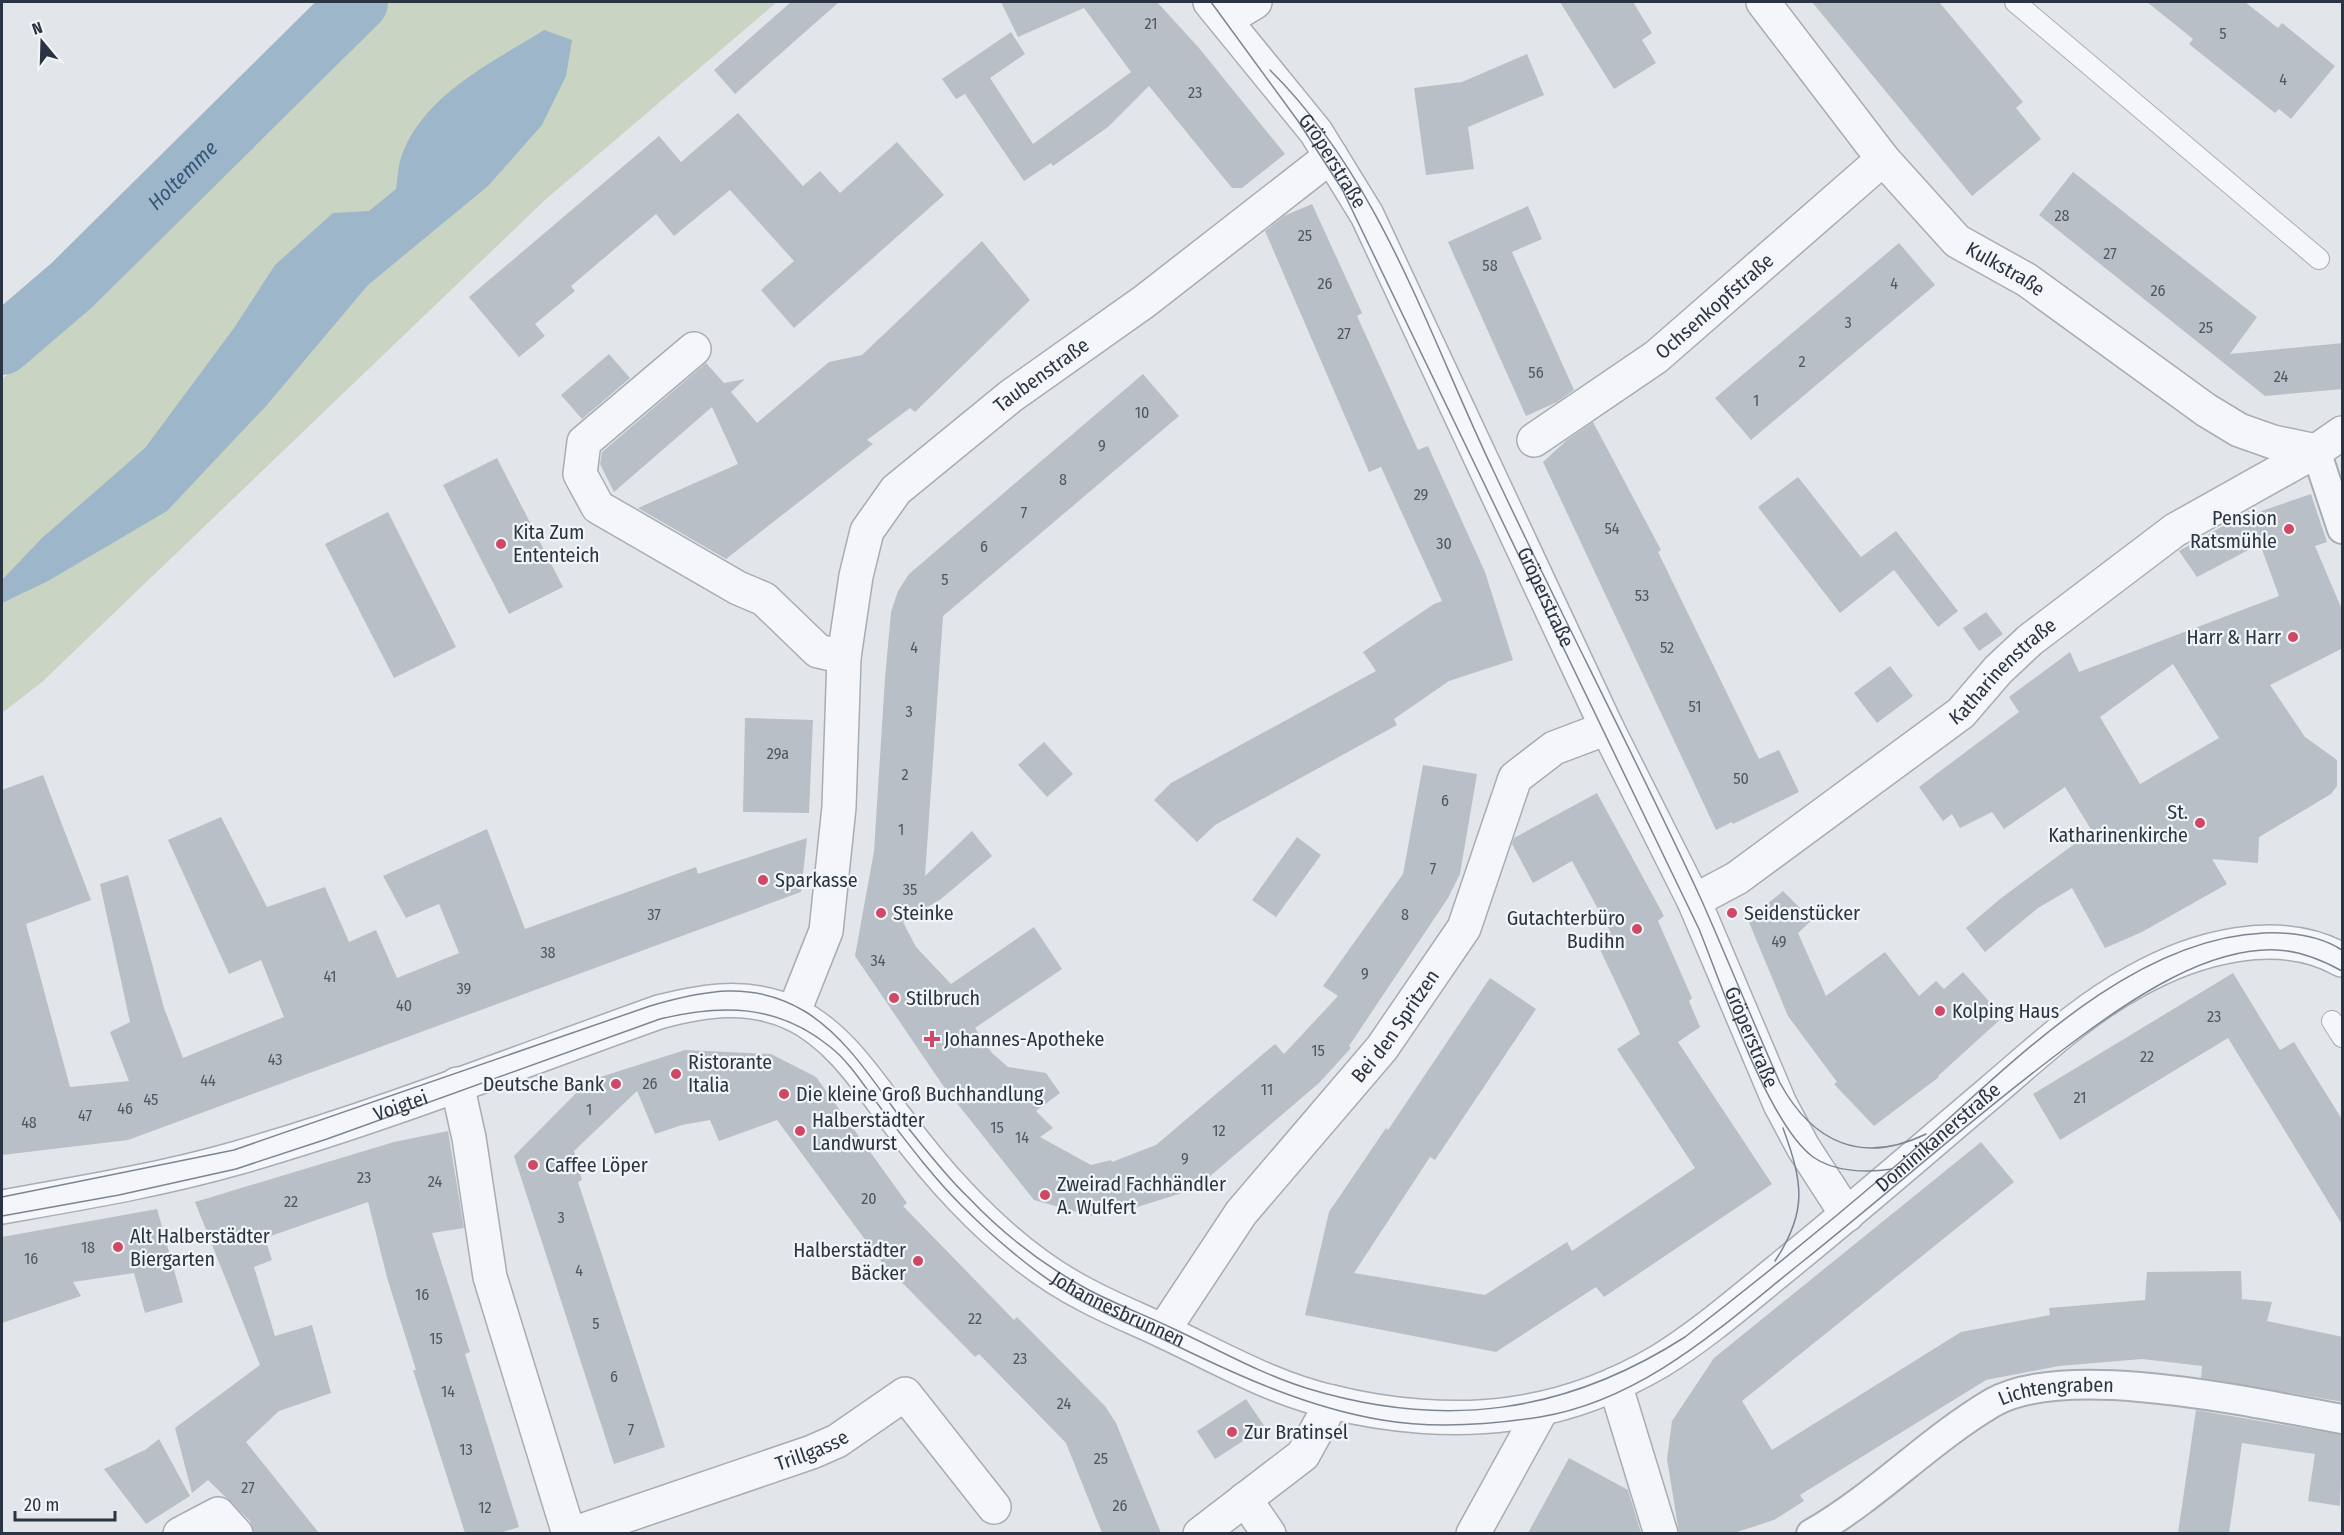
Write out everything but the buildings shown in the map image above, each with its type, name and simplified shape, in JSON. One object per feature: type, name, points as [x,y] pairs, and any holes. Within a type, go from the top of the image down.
[{"type":"street","points":[[1217,11],[1255,2]]},
{"type":"street","name":"Kulkstraße","points":[[1763,2],[1883,159],[1957,241],[2027,280],[2206,410],[2239,430],[2273,442],[2329,442]]},
{"type":"street","name":"Gröperstraße","points":[[1217,11],[1316,132],[1367,215],[1607,728],[1694,901],[1780,1104],[1803,1148],[1847,1215]]},
{"type":"street","name":"Taubenstraße","points":[[793,1014],[826,931],[840,807],[843,657],[856,576],[867,531],[896,490],[1011,396],[1145,302],[1331,156]]},
{"type":"street","name":"Ochsenkopfstraße","points":[[1534,440],[1656,357],[1883,159]]},
{"type":"street","points":[[694,348],[585,442],[580,474],[598,507],[738,588],[764,599],[818,651],[843,657]]},
{"type":"street","points":[[2329,442],[2343,529]]},
{"type":"street","name":"Katharinenstraße","points":[[1694,901],[1737,878],[1961,712],[1998,670],[2030,640],[2175,530],[2329,442]]},
{"type":"street","name":"Bei den Spritzen","points":[[1163,1331],[1241,1213],[1382,1048],[1464,928],[1515,778],[1554,748],[1607,728]]},
{"type":"street","name":"Dominikanerstraße","points":[[1615,1384],[1658,1362],[1702,1333],[1847,1215],[2069,1024],[2140,978],[2193,957],[2247,943],[2284,941],[2330,952],[2343,960]]},
{"type":"street","name":"Voigtei","points":[[2,1207],[141,1182],[237,1158],[457,1084],[658,1012],[694,1003],[723,998],[760,1003],[793,1014]]},
{"type":"street","name":"Johannesbrunnen","points":[[793,1014],[835,1042],[934,1168],[963,1200],[1018,1251],[1084,1294],[1260,1377],[1332,1402],[1414,1415],[1481,1417],[1542,1408],[1615,1384]]},
{"type":"street","name":"Trillgasse","points":[[457,1084],[469,1138],[490,1277],[570,1533],[812,1452],[837,1441],[905,1394],[994,1507]]},
{"type":"street","points":[[1615,1384],[1627,1430],[1661,1533]]},
{"type":"street","name":"Lichtengraben","points":[[1811,1533],[1882,1486],[1962,1423],[1994,1401],[2045,1385],[2163,1388],[2343,1419]]},
{"type":"street","points":[[1200,1533],[1303,1455],[1332,1402]]},
{"type":"street","points":[[1473,1533],[1542,1408]]},
{"type":"street","points":[[1245,1499],[1269,1533]]},
{"type":"street","points":[[180,1533],[218,1514],[236,1533]]},
{"type":"lane","points":[[2015,2],[2319,259]]},
{"type":"green space","points":[[388,2],[777,2],[545,200],[42,682],[2,713],[2,379],[98,298]]},
{"type":"water","points":[[544,30],[572,40],[566,76],[542,125],[488,186],[368,285],[266,406],[167,511],[48,581],[2,603],[2,580],[42,538],[145,448],[234,328],[275,265],[333,213],[369,211],[396,189],[403,152],[414,131],[428,113],[463,81]]},
{"type":"waterway","name":"Holtemme","points":[[2,345],[72,285],[358,2]]},
{"type":"tram line","points":[[1211,2],[1298,121],[1342,189],[1699,929],[1747,1051],[1779,1115],[1796,1140],[1821,1162],[1851,1170],[1892,1169]]},
{"type":"tram line","points":[[1270,70],[1309,113],[1343,160],[1399,260],[1494,472],[1701,899],[1780,1083],[1793,1104],[1808,1121],[1824,1134],[1841,1143],[1881,1148],[1926,1134]]},
{"type":"tram line","points":[[2,1197],[234,1150],[650,1006],[709,992],[748,992],[767,995],[787,1002],[823,1024],[852,1053],[953,1182],[1009,1236],[1039,1259],[1087,1289],[1256,1368],[1306,1388],[1357,1401],[1406,1409],[1454,1411],[1502,1407],[1548,1398],[1594,1383],[1640,1363],[1685,1337],[1842,1211],[2018,1057],[2064,1020],[2111,987],[2160,960],[2211,941],[2264,933],[2304,936],[2324,941],[2342,950]]},
{"type":"tram line","points":[[2,1216],[119,1195],[236,1169],[327,1139],[660,1019],[705,1011],[748,1011],[789,1022],[809,1032],[837,1052],[919,1158],[962,1206],[1017,1256],[1078,1299],[1277,1391],[1329,1408],[1402,1423],[1461,1425],[1501,1422],[1540,1417],[1578,1408],[1614,1394],[1680,1357],[1837,1234],[2044,1064],[2123,1007],[2172,978],[2198,966],[2251,951],[2294,952],[2327,963],[2342,971]]},
{"type":"tram line","points":[[1775,1261],[1793,1227],[1799,1196],[1795,1165],[1783,1128]]},
{"type":"place","name":"Pension Ratsmühle","points":[[2289,529]]},
{"type":"place","name":"Kita Zum Ententeich","points":[[501,544]]},
{"type":"place","name":"Harr & Harr","points":[[2293,637]]},
{"type":"place","name":"St. Katharinenkirche","points":[[2200,823]]},
{"type":"place","name":"Sparkasse","points":[[763,880]]},
{"type":"place","name":"Steinke","points":[[881,913]]},
{"type":"place","name":"Seidenstücker","points":[[1732,913]]},
{"type":"place","name":"Gutachterbüro Budihn","points":[[1637,929]]},
{"type":"place","name":"Stilbruch","points":[[894,998]]},
{"type":"place","name":"Kolping Haus","points":[[1940,1011]]},
{"type":"place","name":"Johannes-Apotheke","points":[[932,1039]]},
{"type":"place","name":"Ristorante Italia","points":[[676,1074]]},
{"type":"place","name":"Deutsche Bank","points":[[616,1084]]},
{"type":"place","name":"Die kleine Groß Buchhandlung","points":[[784,1094]]},
{"type":"place","name":"Halberstädter Landwurst","points":[[800,1131]]},
{"type":"place","name":"Caffee Löper","points":[[533,1165]]},
{"type":"place","name":"Zweirad Fachhändler A. Wulfert","points":[[1045,1195]]},
{"type":"place","name":"Alt Halberstädter Biergarten","points":[[118,1247]]},
{"type":"place","name":"Halberstädter Bäcker","points":[[918,1261]]},
{"type":"place","name":"Zur Bratinsel","points":[[1232,1432]]}]
